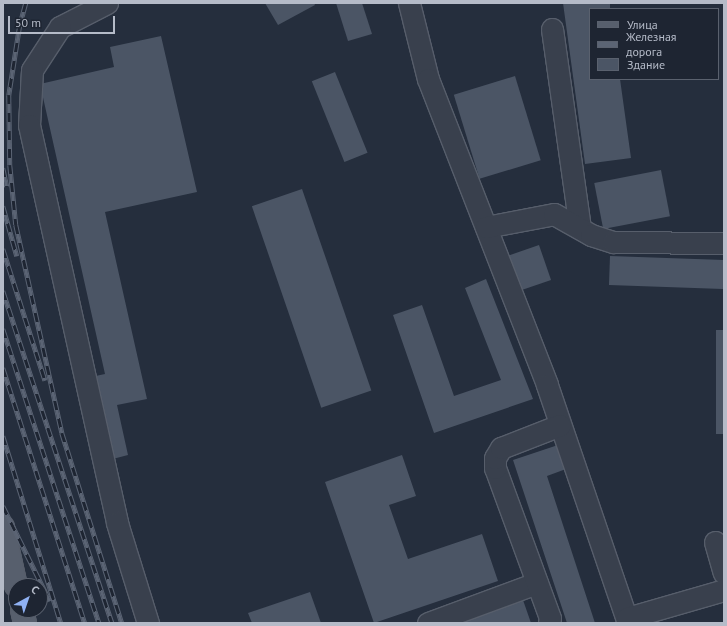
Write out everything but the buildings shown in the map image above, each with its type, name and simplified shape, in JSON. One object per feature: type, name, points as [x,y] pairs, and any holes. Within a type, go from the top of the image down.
[{"type":"main road","points":[[3,528],[14,578]]},
{"type":"street","points":[[107,3],[60,27],[32,70],[29,125],[117,523],[148,623]]},
{"type":"street","points":[[408,3],[428,79],[486,227],[560,425],[628,621],[724,590]]},
{"type":"street","points":[[552,28],[580,228]]},
{"type":"street","points":[[486,227],[554,214],[591,235],[613,242],[724,243]]},
{"type":"street","points":[[549,623],[550,618],[495,468],[495,458],[501,448],[560,425]]},
{"type":"street","points":[[715,542],[724,573]]},
{"type":"street","points":[[428,623],[537,583]]},
{"type":"railway","points":[[26,3],[20,25],[9,95],[10,165],[16,225],[62,433],[122,623]]},
{"type":"railway","points":[[3,168],[7,187]]},
{"type":"railway","points":[[3,206],[17,256]]},
{"type":"railway","points":[[3,249],[45,380]]},
{"type":"railway","points":[[3,291],[112,623]]},
{"type":"railway","points":[[3,329],[99,623]]},
{"type":"railway","points":[[3,368],[85,623]]},
{"type":"railway","points":[[3,436],[61,623]]},
{"type":"railway","points":[[3,506],[50,601]]}]
